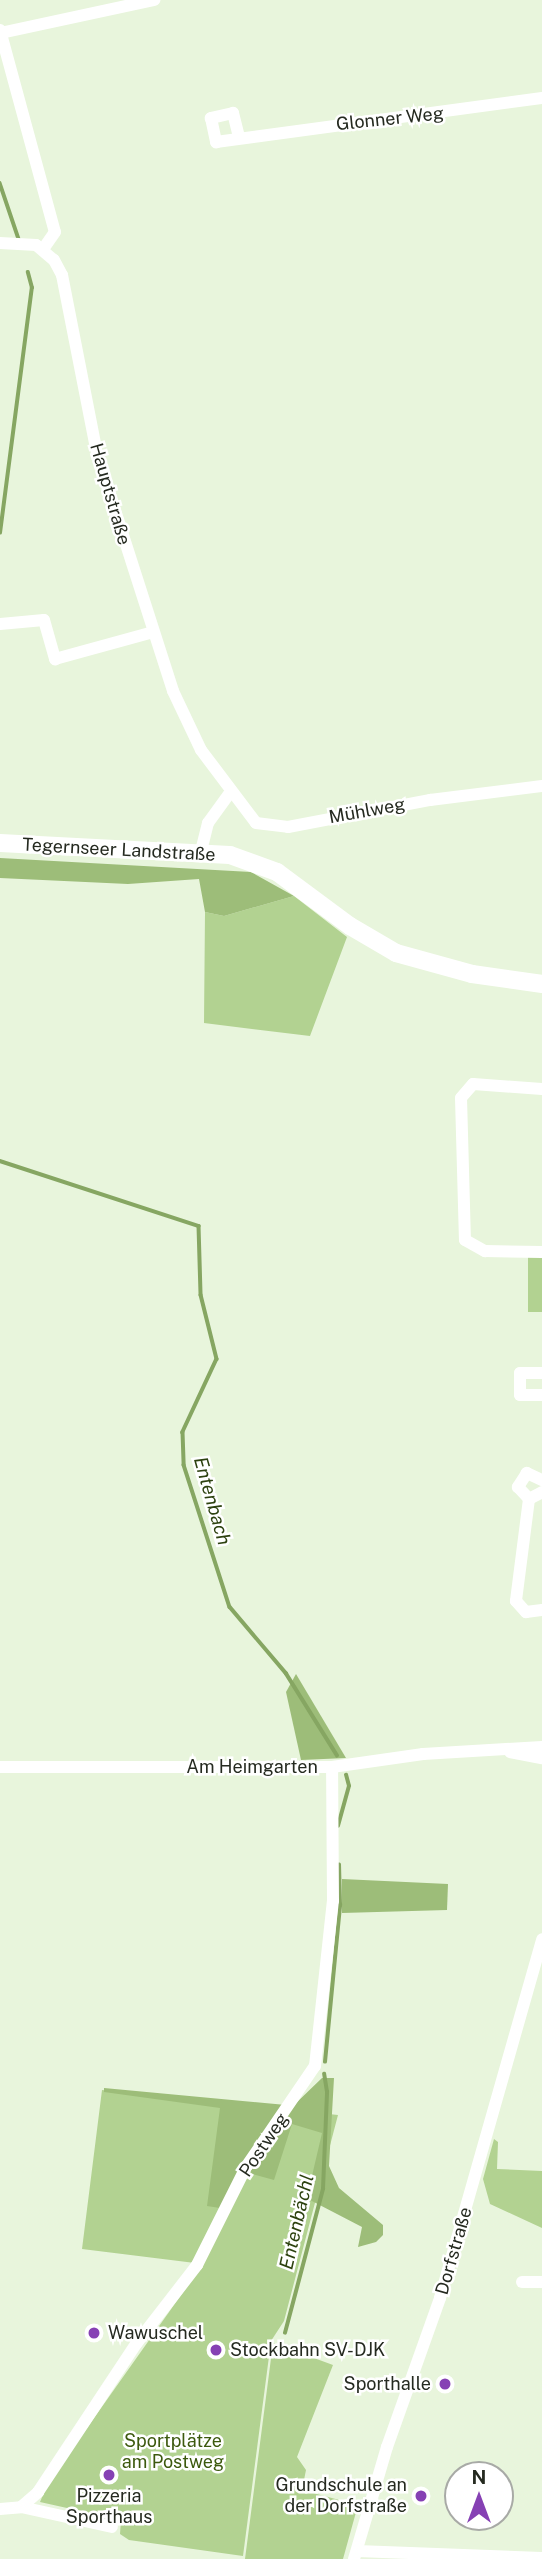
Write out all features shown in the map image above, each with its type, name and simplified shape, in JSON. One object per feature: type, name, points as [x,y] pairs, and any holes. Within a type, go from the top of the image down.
[{"type":"main road","name":"Tegernseer Landstraße","points":[[0,843],[201,851],[254,862],[277,872],[350,926],[396,953],[472,974],[542,984]]},
{"type":"street","points":[[43,250],[55,232],[0,32],[154,0]]},
{"type":"street","name":"Glonner Weg","points":[[239,137],[542,98]]},
{"type":"street","name":"Hauptstraße","points":[[0,243],[23,242],[43,250],[54,260],[70,299],[97,454],[153,632],[181,712],[218,774]]},
{"type":"street","points":[[0,624],[44,620],[55,659],[153,632]]},
{"type":"street","name":"Mühlweg","points":[[218,774],[230,793],[256,823],[273,828],[430,800],[542,786]]},
{"type":"street","points":[[201,851],[208,823],[230,793]]},
{"type":"street","points":[[542,1089],[473,1084],[461,1098],[465,1241],[485,1251],[542,1252]]},
{"type":"street","points":[[542,1373],[520,1373],[520,1395],[542,1395]]},
{"type":"street","points":[[529,1499],[519,1491],[520,1479],[531,1473],[542,1480]]},
{"type":"street","points":[[529,1499],[542,1492]]},
{"type":"street","points":[[529,1499],[516,1601],[526,1612],[542,1610]]},
{"type":"street","name":"Am Heimgarten","points":[[0,1767],[332,1767],[423,1754],[542,1747]]},
{"type":"street","name":"Am Heimgarten","points":[[503,1751],[542,1758]]},
{"type":"street","name":"Postweg","points":[[21,2507],[38,2492],[136,2344],[197,2264],[246,2167],[315,2066],[333,1901],[332,1767]]},
{"type":"street","name":"Dorfstraße","points":[[356,2555],[387,2447],[440,2298],[542,1939]]},
{"type":"street","points":[[522,2282],[542,2282]]},
{"type":"street","points":[[0,2509],[21,2507],[112,2527]]},
{"type":"street","points":[[356,2555],[542,2558]]},
{"type":"green space","points":[[0,858],[251,872],[294,896],[224,916],[205,912],[199,879],[128,884],[0,878]]},
{"type":"green space","points":[[294,896],[347,937],[310,1036],[204,1023],[205,912],[224,916]]},
{"type":"green space","points":[[528,1257],[542,1257],[542,1312],[528,1312]]},
{"type":"green space","points":[[296,1674],[346,1758],[301,1760],[286,1692]]},
{"type":"green space","points":[[342,1879],[448,1884],[447,1910],[342,1913]]},
{"type":"green space","points":[[322,2078],[334,2078],[329,2166],[339,2188],[383,2225],[383,2235],[376,2242],[358,2247],[362,2227],[310,2200],[308,2193],[322,2133],[292,2124],[274,2180],[249,2173],[294,2105]]},
{"type":"green space","points":[[104,2088],[286,2105],[220,2208],[207,2206],[220,2108],[104,2092]]},
{"type":"green space","name":"Sportplätze am Postweg","points":[[102,2090],[338,2115],[284,2321],[271,2341],[243,2556],[129,2540],[120,2534],[121,2520],[40,2502],[48,2483],[203,2264],[82,2249]]},
{"type":"green space","points":[[494,2139],[498,2142],[497,2169],[542,2171],[542,2228],[490,2204],[483,2179]]},
{"type":"green space","points":[[273,2343],[333,2365],[297,2457],[306,2470],[302,2490],[358,2505],[343,2559],[245,2559]]},
{"type":"waterway","points":[[0,183],[20,242]]},
{"type":"waterway","points":[[0,533],[32,288],[28,273]]},
{"type":"waterway","name":"Entenbach","points":[[0,1161],[199,1226],[201,1295],[217,1359],[183,1432],[184,1465],[230,1607],[286,1673],[337,1755]]},
{"type":"waterway","name":"Entenbach","points":[[338,1826],[349,1786],[346,1775]]},
{"type":"waterway","name":"Entenbach","points":[[325,2062],[340,1905],[339,1865]]},
{"type":"waterway","name":"Entenbächl","points":[[285,2333],[323,2189],[327,2092],[324,2074]]},
{"type":"place","name":"Wawuschel","points":[[94,2333]]},
{"type":"place","name":"Stockbahn SV-DJK","points":[[216,2350]]},
{"type":"place","name":"Sporthalle","points":[[445,2384]]},
{"type":"place","name":"Pizzeria Sporthaus","points":[[109,2475]]},
{"type":"place","name":"Grundschule an der Dorfstraße","points":[[421,2496]]}]
